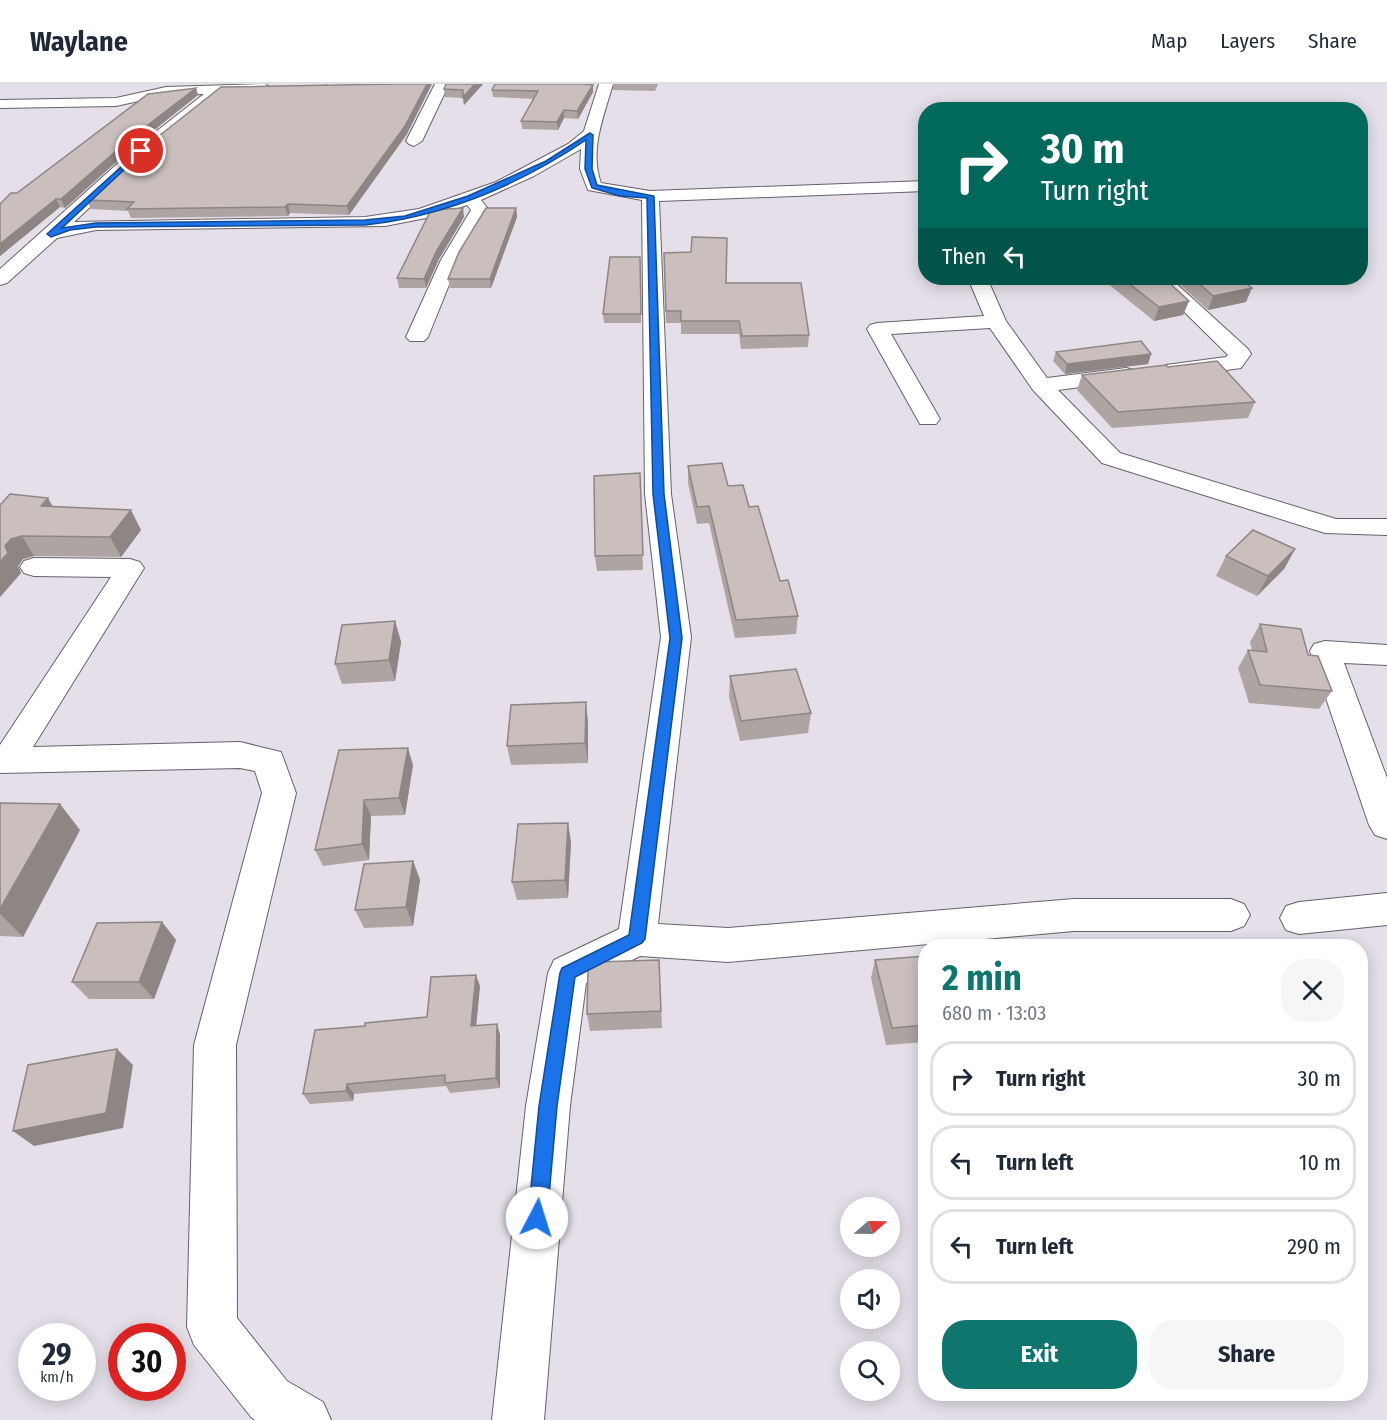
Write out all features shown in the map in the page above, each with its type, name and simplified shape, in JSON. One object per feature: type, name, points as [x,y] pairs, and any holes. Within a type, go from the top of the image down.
[{"type":"street","points":[[313,87],[405,84]]},
{"type":"street","points":[[414,141],[442,84]]},
{"type":"street","points":[[602,85],[590,135],[588,169],[594,186],[620,194],[650,196],[918,186]]},
{"type":"street","points":[[0,104],[116,102],[166,91],[274,86]]},
{"type":"street","points":[[0,279],[141,151],[219,89]]},
{"type":"street","points":[[51,234],[69,228],[96,225],[365,222],[406,218],[470,197],[548,162],[590,135]]},
{"type":"street","points":[[637,939],[676,638],[658,494],[650,196]]},
{"type":"street","points":[[417,337],[450,260],[480,210],[470,197]]},
{"type":"street","points":[[981,285],[996,321],[1041,385],[1110,458],[1334,527],[1387,527]]},
{"type":"street","points":[[1041,385],[1233,363],[1240,354],[1166,285]]},
{"type":"street","points":[[928,419],[877,329],[996,321]]},
{"type":"street","points":[[4,760],[130,568],[34,567]]},
{"type":"street","points":[[1387,655],[1325,651],[1387,825]]},
{"type":"street","points":[[4,760],[240,755],[269,761],[279,794],[215,1045],[212,1327],[269,1399],[305,1420]]},
{"type":"street","points":[[1299,918],[1387,909]]},
{"type":"street","points":[[518,1420],[548,1106],[568,973],[637,939],[728,945],[1074,915],[1231,915]]},
{"type":"building","points":[[427,84],[405,126],[347,206],[288,204],[285,207],[127,209],[134,202],[87,200],[145,147],[221,87]]},
{"type":"building","points":[[446,84],[475,84],[463,97],[463,90],[444,89]]},
{"type":"building","points":[[495,84],[593,85],[577,111],[564,110],[557,122],[521,121],[538,91],[492,90]]},
{"type":"building","points":[[196,88],[131,138],[61,199],[56,199],[0,244],[0,204],[11,193],[17,193],[148,94]]},
{"type":"building","points":[[463,208],[437,250],[424,279],[397,278],[431,210]]},
{"type":"building","points":[[486,208],[516,208],[490,279],[448,279],[459,252]]},
{"type":"building","points":[[692,237],[727,238],[726,283],[801,283],[809,335],[742,336],[739,321],[681,321],[681,311],[666,311],[664,253],[691,252]]},
{"type":"building","points":[[610,257],[640,257],[641,314],[603,314]]},
{"type":"building","points":[[1131,285],[1172,285],[1189,301],[1159,307]]},
{"type":"building","points":[[1201,285],[1248,285],[1252,288],[1213,296]]},
{"type":"building","points":[[1141,341],[1151,354],[1067,364],[1056,352]]},
{"type":"building","points":[[1217,361],[1255,402],[1118,412],[1082,375],[1166,365],[1168,367]]},
{"type":"building","points":[[722,463],[728,486],[743,485],[749,507],[758,506],[780,581],[788,580],[798,616],[736,620],[709,506],[697,507],[688,466]]},
{"type":"building","points":[[640,473],[643,555],[595,556],[594,476]]},
{"type":"building","points":[[10,494],[48,498],[41,506],[131,510],[110,537],[22,536],[11,539],[5,546],[8,553],[0,562],[0,505]]},
{"type":"building","points":[[1253,530],[1295,549],[1268,576],[1226,556]]},
{"type":"building","points":[[395,621],[389,660],[335,664],[342,625]]},
{"type":"building","points":[[1260,624],[1301,629],[1308,655],[1318,656],[1332,691],[1260,685],[1248,650],[1267,652]]},
{"type":"building","points":[[796,669],[811,713],[741,721],[730,676]]},
{"type":"building","points":[[586,702],[585,743],[507,746],[511,705]]},
{"type":"building","points":[[408,748],[399,798],[364,800],[362,844],[315,850],[339,750]]},
{"type":"building","points":[[0,803],[60,804],[0,909]]},
{"type":"building","points":[[568,823],[565,880],[512,882],[518,824]]},
{"type":"building","points":[[413,861],[406,907],[355,910],[364,864]]},
{"type":"building","points":[[162,922],[139,982],[72,982],[97,923]]},
{"type":"building","points":[[918,957],[918,1026],[892,1028],[875,960]]},
{"type":"building","points":[[659,960],[661,1011],[587,1014],[588,966],[594,962]]},
{"type":"building","points":[[476,975],[471,1026],[497,1024],[496,1078],[445,1083],[445,1075],[347,1084],[346,1091],[303,1094],[315,1030],[427,1017],[431,977]]},
{"type":"building","points":[[117,1049],[106,1113],[13,1131],[28,1065]]},
{"type":"route","points":[[141,151],[51,234],[69,228],[96,225],[365,222],[406,218],[518,178],[590,135],[588,169],[594,186],[620,194],[650,196],[658,494],[676,638],[637,939],[568,973],[548,1106],[537,1218]]}]
